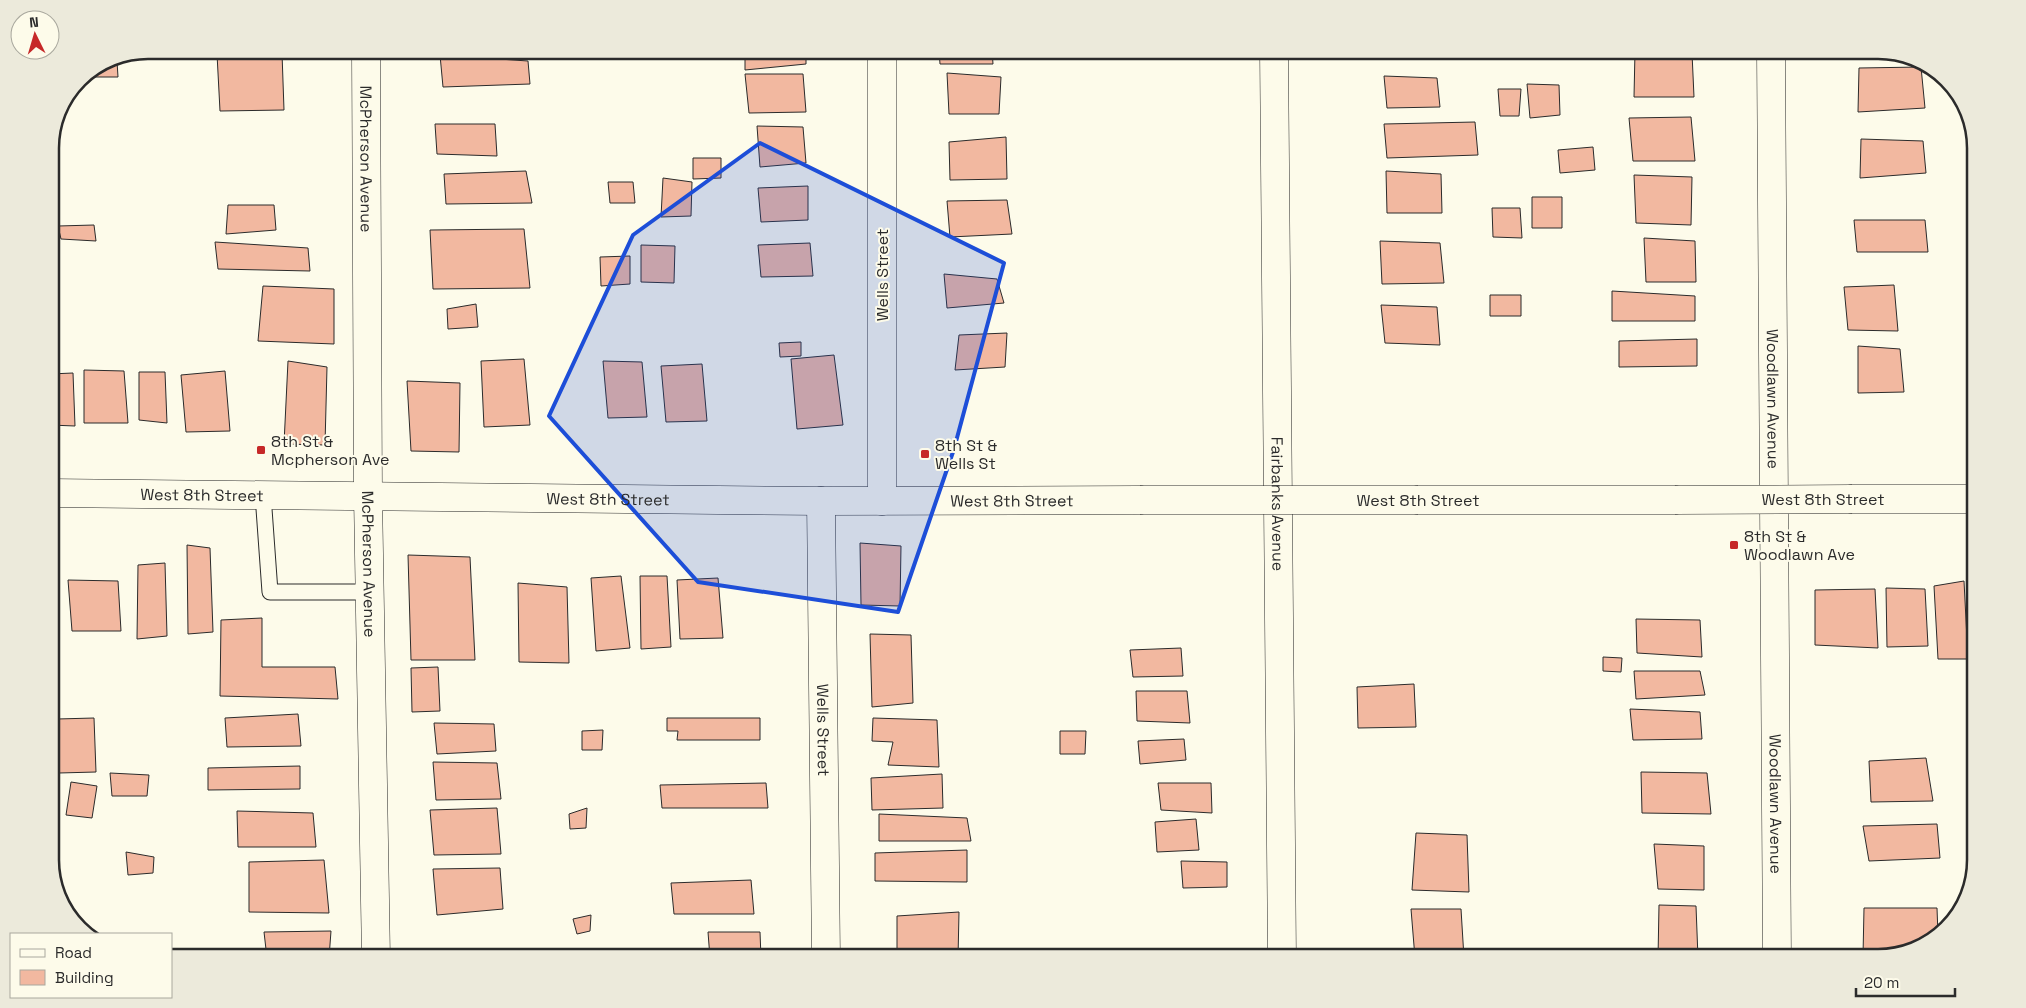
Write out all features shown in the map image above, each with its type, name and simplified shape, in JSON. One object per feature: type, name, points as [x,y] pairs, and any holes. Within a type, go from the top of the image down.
[{"type":"street","name":"McPherson Avenue","points":[[366,59],[368,496],[376,949]]},
{"type":"street","name":"Wells Street","points":[[882,59],[882,501]]},
{"type":"street","name":"Fairbanks Avenue","points":[[1274,59],[1282,949]]},
{"type":"street","name":"Woodlawn Avenue","points":[[1771,59],[1777,949]]},
{"type":"street","name":"West 8th Street","points":[[59,493],[821,501],[1967,499]]},
{"type":"street","name":"Wells Street","points":[[821,501],[826,949]]},
{"type":"lane","points":[[263,495],[270,592],[371,592]]},
{"type":"highlighted area","points":[[760,143],[1004,263],[954,449],[898,612],[698,582],[549,416],[633,235]]},
{"type":"building","points":[[217,59],[282,59],[284,110],[220,111]]},
{"type":"building","points":[[440,59],[528,61],[530,84],[443,87]]},
{"type":"building","points":[[745,59],[806,59],[806,64],[745,70]]},
{"type":"building","points":[[940,59],[993,59],[993,64],[940,64]]},
{"type":"building","points":[[1635,59],[1692,59],[1694,97],[1634,97]]},
{"type":"building","points":[[117,65],[118,77],[95,77],[108,68]]},
{"type":"building","points":[[1916,67],[1921,70],[1925,108],[1858,112],[1859,68]]},
{"type":"building","points":[[947,73],[1001,77],[999,114],[949,114]]},
{"type":"building","points":[[745,74],[803,74],[806,112],[749,113]]},
{"type":"building","points":[[1384,76],[1437,78],[1440,107],[1387,108]]},
{"type":"building","points":[[1527,84],[1559,85],[1560,115],[1530,118]]},
{"type":"building","points":[[1498,89],[1521,89],[1519,116],[1500,116]]},
{"type":"building","points":[[1691,117],[1695,161],[1633,161],[1629,118]]},
{"type":"building","points":[[1475,122],[1478,155],[1387,158],[1384,124]]},
{"type":"building","points":[[435,124],[495,124],[497,156],[437,154]]},
{"type":"building","points":[[757,126],[803,127],[806,163],[760,167]]},
{"type":"building","points":[[1006,137],[1007,179],[950,180],[949,142]]},
{"type":"building","points":[[1861,139],[1923,141],[1926,173],[1860,178]]},
{"type":"building","points":[[1593,147],[1595,170],[1560,173],[1558,150]]},
{"type":"building","points":[[693,158],[721,158],[721,178],[693,179]]},
{"type":"building","points":[[526,171],[532,203],[446,204],[444,174]]},
{"type":"building","points":[[1386,171],[1441,174],[1442,213],[1387,213]]},
{"type":"building","points":[[1634,175],[1692,177],[1691,225],[1636,223]]},
{"type":"building","points":[[663,178],[692,182],[691,216],[661,217]]},
{"type":"building","points":[[608,182],[633,182],[635,203],[610,203]]},
{"type":"building","points":[[808,186],[808,220],[761,222],[758,188]]},
{"type":"building","points":[[1532,197],[1562,197],[1562,228],[1532,228]]},
{"type":"building","points":[[1007,200],[1012,234],[950,237],[947,201]]},
{"type":"building","points":[[228,205],[274,205],[276,230],[226,234]]},
{"type":"building","points":[[1492,208],[1520,208],[1522,238],[1493,237]]},
{"type":"building","points":[[1854,220],[1925,220],[1928,252],[1857,252]]},
{"type":"building","points":[[94,225],[96,241],[61,239],[59,226]]},
{"type":"building","points":[[524,229],[530,288],[433,289],[430,230]]},
{"type":"building","points":[[1644,238],[1695,241],[1696,282],[1646,282]]},
{"type":"building","points":[[1380,241],[1440,243],[1444,283],[1382,284]]},
{"type":"building","points":[[215,242],[308,248],[310,271],[218,269]]},
{"type":"building","points":[[810,243],[813,276],[761,277],[758,245]]},
{"type":"building","points":[[641,245],[675,246],[674,283],[641,282]]},
{"type":"building","points":[[630,256],[630,284],[601,286],[600,257]]},
{"type":"building","points":[[944,274],[997,279],[1004,303],[947,308]]},
{"type":"building","points":[[1894,285],[1898,331],[1848,330],[1844,287]]},
{"type":"building","points":[[263,286],[334,289],[334,344],[258,341]]},
{"type":"building","points":[[1612,291],[1695,296],[1695,321],[1612,321]]},
{"type":"building","points":[[1490,295],[1521,295],[1521,316],[1490,316]]},
{"type":"building","points":[[476,304],[478,327],[448,329],[447,309]]},
{"type":"building","points":[[1381,305],[1437,307],[1440,345],[1385,343]]},
{"type":"building","points":[[1007,333],[1005,367],[955,370],[959,335]]},
{"type":"building","points":[[1697,339],[1697,366],[1619,367],[1619,341]]},
{"type":"building","points":[[801,342],[801,356],[780,357],[779,343]]},
{"type":"building","points":[[1858,346],[1900,349],[1904,392],[1858,393]]},
{"type":"building","points":[[834,355],[843,425],[797,429],[791,359]]},
{"type":"building","points":[[524,359],[530,425],[484,427],[481,361]]},
{"type":"building","points":[[288,361],[327,367],[325,445],[284,444]]},
{"type":"building","points":[[603,361],[642,362],[647,417],[608,418]]},
{"type":"building","points":[[702,364],[707,421],[666,422],[661,366]]},
{"type":"building","points":[[84,370],[124,371],[128,423],[84,423]]},
{"type":"building","points":[[225,371],[230,431],[186,432],[181,375]]},
{"type":"building","points":[[139,372],[165,372],[167,423],[139,420]]},
{"type":"building","points":[[73,373],[75,426],[59,425],[59,374]]},
{"type":"building","points":[[407,381],[460,383],[459,452],[411,451]]},
{"type":"building","points":[[860,543],[901,546],[900,606],[861,605]]},
{"type":"building","points":[[187,545],[210,548],[213,632],[188,634]]},
{"type":"building","points":[[408,555],[470,557],[475,660],[411,660]]},
{"type":"building","points":[[165,563],[167,636],[137,639],[138,565]]},
{"type":"building","points":[[621,576],[630,648],[596,651],[591,578]]},
{"type":"building","points":[[640,576],[667,576],[671,647],[641,649]]},
{"type":"building","points":[[718,578],[723,638],[680,639],[677,580]]},
{"type":"building","points":[[68,580],[118,581],[121,631],[72,631]]},
{"type":"building","points":[[1964,581],[1967,659],[1938,659],[1934,586]]},
{"type":"building","points":[[518,583],[567,587],[569,663],[519,662]]},
{"type":"building","points":[[1886,588],[1925,589],[1928,646],[1887,647]]},
{"type":"building","points":[[1875,589],[1878,648],[1815,645],[1815,590]]},
{"type":"building","points":[[262,618],[262,667],[335,667],[338,699],[220,696],[221,620]]},
{"type":"building","points":[[1636,619],[1700,620],[1702,657],[1637,653]]},
{"type":"building","points":[[870,634],[911,635],[913,703],[872,707]]},
{"type":"building","points":[[1181,648],[1183,676],[1133,677],[1130,650]]},
{"type":"building","points":[[1603,657],[1622,658],[1621,672],[1603,671]]},
{"type":"building","points":[[438,667],[440,711],[412,712],[411,668]]},
{"type":"building","points":[[1634,671],[1700,671],[1705,695],[1636,699]]},
{"type":"building","points":[[1414,684],[1416,727],[1358,728],[1357,687]]},
{"type":"building","points":[[1136,691],[1187,691],[1190,723],[1137,721]]},
{"type":"building","points":[[1630,709],[1700,712],[1702,739],[1633,740]]},
{"type":"building","points":[[298,714],[301,746],[227,747],[225,718]]},
{"type":"building","points":[[94,718],[96,772],[59,773],[59,719]]},
{"type":"building","points":[[667,718],[760,718],[760,740],[677,740],[678,731],[667,731]]},
{"type":"building","points":[[873,718],[937,720],[939,767],[888,765],[893,742],[872,741]]},
{"type":"building","points":[[434,723],[494,724],[496,751],[437,754]]},
{"type":"building","points":[[603,730],[602,750],[582,750],[582,731]]},
{"type":"building","points":[[1060,731],[1086,731],[1085,754],[1060,754]]},
{"type":"building","points":[[1184,739],[1186,760],[1140,764],[1138,741]]},
{"type":"building","points":[[1926,758],[1933,801],[1871,802],[1869,761]]},
{"type":"building","points":[[433,762],[497,763],[501,799],[436,800]]},
{"type":"building","points":[[300,766],[300,789],[208,790],[208,768]]},
{"type":"building","points":[[1641,772],[1707,773],[1711,814],[1642,813]]},
{"type":"building","points":[[110,773],[149,775],[147,796],[112,796]]},
{"type":"building","points":[[942,774],[943,808],[872,810],[871,778]]},
{"type":"building","points":[[71,782],[97,786],[92,818],[66,815]]},
{"type":"building","points":[[766,783],[768,808],[662,808],[660,785]]},
{"type":"building","points":[[1158,783],[1211,783],[1212,813],[1161,810]]},
{"type":"building","points":[[497,808],[501,854],[434,855],[430,810]]},
{"type":"building","points":[[587,808],[586,828],[570,829],[569,814]]},
{"type":"building","points":[[237,811],[313,813],[316,847],[238,847]]},
{"type":"building","points":[[879,814],[967,818],[971,841],[879,841]]},
{"type":"building","points":[[1196,819],[1199,850],[1157,852],[1155,822]]},
{"type":"building","points":[[1937,824],[1940,858],[1869,861],[1863,826]]},
{"type":"building","points":[[1416,833],[1467,835],[1469,892],[1412,890]]},
{"type":"building","points":[[1654,844],[1704,846],[1704,890],[1658,889]]},
{"type":"building","points":[[967,850],[967,882],[875,881],[875,853]]},
{"type":"building","points":[[126,852],[154,857],[153,873],[128,875]]},
{"type":"building","points":[[324,860],[329,913],[249,912],[249,862]]},
{"type":"building","points":[[1181,861],[1227,862],[1227,887],[1183,888]]},
{"type":"building","points":[[500,868],[503,909],[437,915],[433,869]]},
{"type":"building","points":[[751,880],[754,914],[674,914],[671,883]]},
{"type":"building","points":[[1659,905],[1696,906],[1698,949],[1658,949]]},
{"type":"building","points":[[1864,908],[1937,908],[1938,926],[1918,940],[1890,948],[1863,949]]},
{"type":"building","points":[[1411,909],[1461,909],[1463,949],[1414,949]]},
{"type":"building","points":[[959,912],[958,949],[897,949],[897,916]]},
{"type":"building","points":[[591,915],[590,931],[577,934],[573,919]]},
{"type":"building","points":[[331,931],[330,949],[266,949],[264,932]]},
{"type":"building","points":[[708,932],[760,932],[761,949],[709,949]]},
{"type":"place","name":"8th St & Mcpherson Ave","points":[[261,450]]},
{"type":"place","name":"8th St & Wells St","points":[[925,454]]},
{"type":"place","name":"8th St & Woodlawn Ave","points":[[1734,545]]}]
